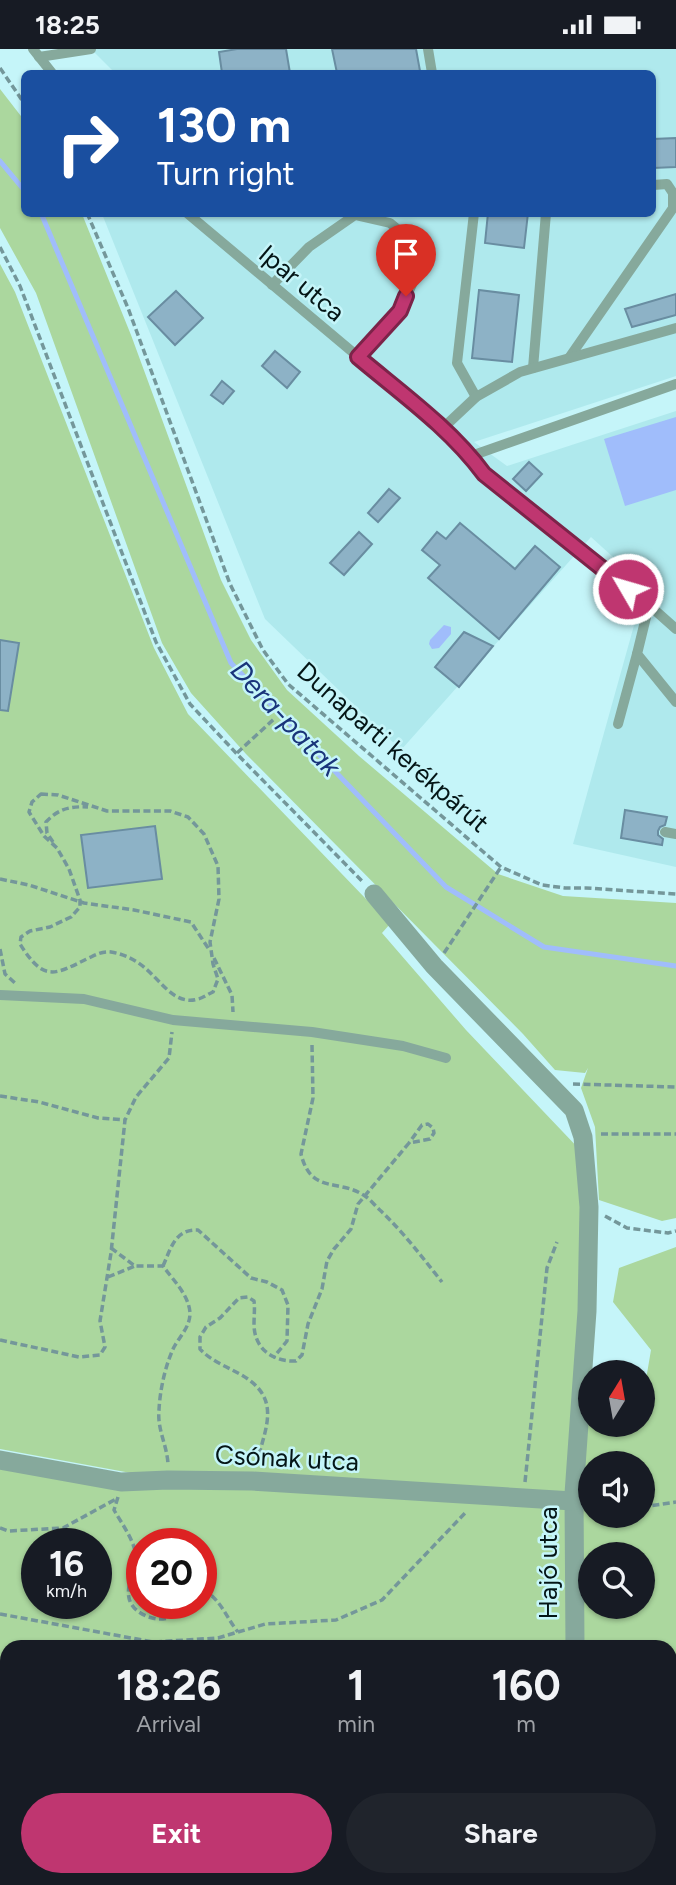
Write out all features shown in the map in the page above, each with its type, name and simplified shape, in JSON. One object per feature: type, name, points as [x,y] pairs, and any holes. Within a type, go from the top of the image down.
[{"type":"street","name":"Hajó utca","points":[[374,894],[434,966],[574,1110],[583,1137],[589,1207],[587,1311],[573,1501],[575,1640]]},
{"type":"street","name":"Csónak utca","points":[[0,1460],[120,1490],[168,1480],[252,1481],[573,1501]]},
{"type":"lane","points":[[36,53],[91,49]]},
{"type":"lane","points":[[428,49],[432,70]]},
{"type":"lane","points":[[36,53],[50,70]]},
{"type":"lane","points":[[569,358],[673,208],[673,193],[667,184],[656,185]]},
{"type":"lane","name":"Ipar utca","points":[[192,217],[443,428],[471,456],[484,474],[676,629]]},
{"type":"lane","points":[[272,285],[309,247],[352,217]]},
{"type":"lane","points":[[358,357],[400,311],[413,282],[417,261],[413,241],[390,223],[364,217]]},
{"type":"lane","points":[[474,217],[457,363],[476,397]]},
{"type":"lane","points":[[533,368],[546,217]]},
{"type":"lane","points":[[443,428],[476,397],[520,372],[676,328]]},
{"type":"lane","points":[[471,456],[676,384]]},
{"type":"lane","points":[[618,724],[649,605]]},
{"type":"lane","points":[[637,654],[676,702]]},
{"type":"lane","points":[[665,832],[676,834]]},
{"type":"lane","points":[[0,995],[84,999],[173,1020],[312,1032],[403,1047],[446,1058]]},
{"type":"path","points":[[0,68],[21,99]]},
{"type":"path","name":"Dunaparti kerékpárút","points":[[90,217],[128,308],[230,585],[263,650],[288,684],[500,867],[542,885],[676,894]]},
{"type":"path","points":[[0,247],[20,285],[156,642],[190,704],[374,894]]},
{"type":"path","points":[[237,754],[274,719]]},
{"type":"path","points":[[57,848],[44,837],[29,812],[32,801],[41,794],[58,795],[107,811],[170,811],[188,817],[204,834],[218,866],[219,899],[210,942],[218,979],[213,992],[197,1000],[180,999],[133,959],[110,951],[99,953],[58,973],[43,970],[29,959],[20,944],[21,937],[30,931],[50,927],[71,917],[80,907],[69,869],[57,848],[47,833],[46,822],[64,808],[93,807]]},
{"type":"path","points":[[450,944],[500,867]]},
{"type":"path","points":[[0,879],[29,885],[84,903],[191,922],[219,967],[232,995],[233,1025]]},
{"type":"path","points":[[0,949],[5,974],[30,996]]},
{"type":"path","points":[[0,1340],[79,1357],[100,1355],[105,1347],[100,1321],[125,1120],[136,1097],[169,1058],[173,1020]]},
{"type":"path","points":[[312,1032],[313,1098],[301,1154],[303,1163],[310,1174],[322,1183],[351,1189],[365,1196],[402,1232],[442,1282]]},
{"type":"path","points":[[603,1084],[676,1087]]},
{"type":"path","points":[[0,1096],[39,1102],[98,1118],[125,1120]]},
{"type":"path","points":[[252,1481],[269,1419],[268,1408],[258,1387],[200,1349],[200,1337],[206,1327],[220,1318],[239,1298],[248,1297],[254,1301],[254,1327],[261,1347],[273,1358],[296,1361],[302,1355],[308,1324],[322,1289],[327,1261],[351,1229],[358,1204],[422,1125],[428,1124],[433,1128],[434,1133],[430,1139],[409,1143]]},
{"type":"path","points":[[583,1137],[600,1134],[676,1134]]},
{"type":"path","points":[[589,1207],[627,1228],[668,1233],[676,1231]]},
{"type":"path","points":[[163,1266],[179,1235],[187,1230],[198,1230],[251,1278],[282,1290],[289,1305],[287,1341],[273,1358]]},
{"type":"path","points":[[523,1498],[547,1268],[557,1242]]},
{"type":"path","points":[[111,1248],[135,1266]]},
{"type":"path","points":[[107,1277],[135,1266],[163,1266]]},
{"type":"path","points":[[163,1266],[186,1298],[190,1313],[185,1333],[175,1346],[166,1369],[159,1411],[159,1426],[168,1457],[168,1480]]},
{"type":"path","points":[[0,1528],[8,1531],[63,1528],[120,1490]]},
{"type":"path","points":[[120,1490],[114,1510],[126,1532]]},
{"type":"path","points":[[186,1640],[218,1638],[265,1624],[336,1620],[382,1600],[482,1495]]},
{"type":"path","points":[[655,1505],[676,1502]]},
{"type":"path","points":[[217,1600],[222,1604],[228,1619],[238,1632]]},
{"type":"path","points":[[0,1614],[142,1640]]},
{"type":"shaded area","points":[[91,49],[676,49],[676,376],[474,442],[507,466],[676,411],[676,867],[573,844],[645,586],[591,537],[401,750],[265,619],[103,217],[656,217],[656,70],[112,70]]},
{"type":"green space","points":[[0,89],[21,116],[21,217],[83,217],[131,335],[221,580],[251,640],[287,690],[359,756],[498,874],[563,896],[676,903],[676,1218],[662,1221],[599,1200],[595,1127],[581,1088],[588,1068],[585,1073],[555,1070],[523,1034],[246,754],[191,693],[162,643],[36,293],[0,228]]},
{"type":"green space","points":[[0,264],[15,292],[154,648],[188,714],[390,924],[382,933],[466,1030],[582,1152],[588,1360],[578,1360],[578,1437],[655,1437],[655,1360],[649,1360],[651,1350],[613,1302],[619,1268],[676,1247],[676,1640],[0,1640],[0,1465],[114,1485],[569,1496],[131,1473],[0,1449]]},
{"type":"water","points":[[676,417],[676,490],[625,506],[604,439]]},
{"type":"water","points":[[444,625],[451,627],[451,634],[439,648],[432,649],[430,640]]},
{"type":"building","points":[[237,49],[286,49],[290,70],[222,70],[219,52]]},
{"type":"building","points":[[332,49],[416,49],[420,70],[336,70]]},
{"type":"building","points":[[676,138],[676,167],[656,168],[656,139]]},
{"type":"building","points":[[488,217],[528,217],[524,248],[485,243]]},
{"type":"building","points":[[479,290],[519,295],[512,362],[472,358]]},
{"type":"building","points":[[176,291],[203,318],[175,345],[148,317]]},
{"type":"building","points":[[676,294],[676,315],[632,327],[625,309]]},
{"type":"building","points":[[275,351],[300,372],[287,388],[262,366]]},
{"type":"building","points":[[222,381],[234,391],[223,404],[211,395]]},
{"type":"building","points":[[529,462],[542,474],[526,491],[513,479]]},
{"type":"building","points":[[389,489],[400,498],[378,522],[368,513]]},
{"type":"building","points":[[460,523],[515,569],[535,546],[560,567],[499,639],[428,578],[440,565],[422,550],[437,532],[446,539]]},
{"type":"building","points":[[359,532],[372,544],[344,575],[330,563]]},
{"type":"building","points":[[464,632],[493,646],[459,687],[435,667]]},
{"type":"building","points":[[0,640],[19,643],[8,711],[0,710]]},
{"type":"building","points":[[625,810],[667,817],[665,825],[658,831],[658,835],[663,839],[662,845],[621,838]]},
{"type":"building","points":[[155,826],[162,879],[88,888],[81,835]]},
{"type":"waterway","name":"Dera-patak","points":[[0,161],[21,186]]},
{"type":"waterway","name":"Dera-patak","points":[[43,217],[231,663],[446,887],[544,947],[676,966]]},
{"type":"route","points":[[406,296],[400,311],[358,357],[443,428],[471,456],[484,474],[628,589]]}]
